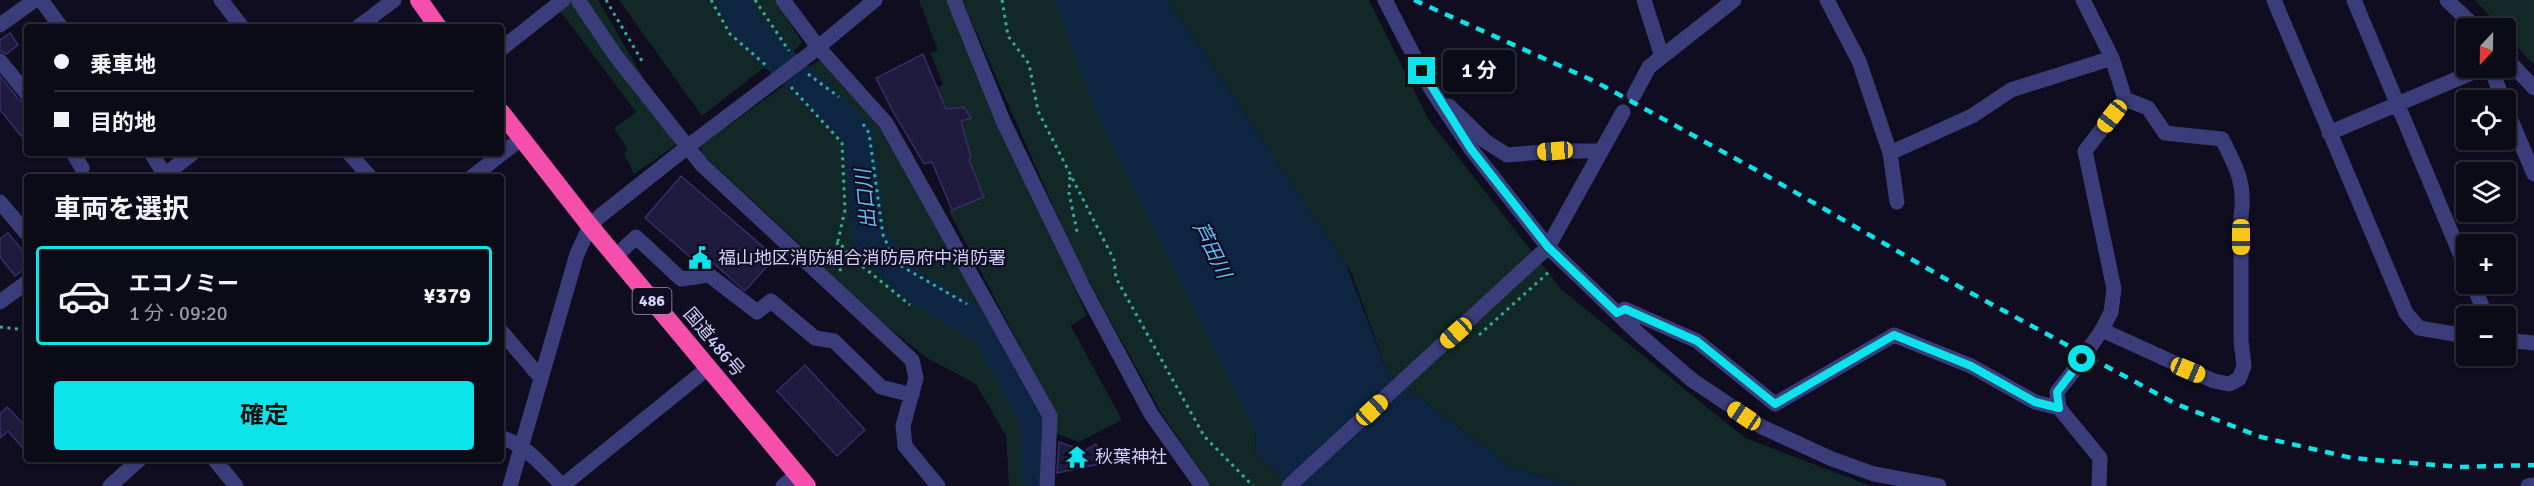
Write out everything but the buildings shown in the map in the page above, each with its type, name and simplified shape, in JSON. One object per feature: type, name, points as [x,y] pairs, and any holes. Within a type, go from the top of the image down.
[{"type":"highway","points":[[420,0],[436,24]]},
{"type":"highway","name":"国道486号","points":[[504,116],[590,226],[802,480]]},
{"type":"street","points":[[0,25],[35,0]]},
{"type":"street","points":[[41,0],[59,24]]},
{"type":"street","points":[[221,0],[240,24]]},
{"type":"street","points":[[362,24],[394,0]]},
{"type":"street","points":[[504,47],[563,0]]},
{"type":"street","points":[[578,0],[615,55],[691,144],[702,165],[912,360],[916,378],[903,426],[905,446],[938,486]]},
{"type":"street","points":[[783,0],[814,50],[886,123],[1050,416],[1047,486]]},
{"type":"street","points":[[510,486],[577,254],[590,226],[875,0]]},
{"type":"street","points":[[954,0],[1004,123],[1083,286],[1151,414],[1202,486]]},
{"type":"street","points":[[1385,0],[1431,89],[1544,252],[1692,380],[1762,427],[1832,459],[1874,474],[1939,486]]},
{"type":"street","points":[[1644,0],[1662,57]]},
{"type":"street","points":[[1634,95],[1649,66],[1734,0]]},
{"type":"street","points":[[1827,0],[1858,61],[1890,153],[1897,202]]},
{"type":"street","points":[[2083,0],[2112,58],[2125,99]]},
{"type":"street","points":[[2274,0],[2406,313],[2419,328],[2456,334]]},
{"type":"street","points":[[2354,0],[2456,244]]},
{"type":"street","points":[[2447,0],[2466,18]]},
{"type":"street","points":[[1890,153],[1972,116],[2011,90],[2112,58]]},
{"type":"street","points":[[0,61],[24,90]]},
{"type":"street","points":[[2516,69],[2534,88]]},
{"type":"street","points":[[2329,133],[2458,78]]},
{"type":"street","points":[[2102,330],[2214,381],[2229,384],[2239,379],[2244,366],[2241,341],[2241,216],[2244,201],[2241,179],[2222,139],[2165,133],[2148,108],[2125,99]]},
{"type":"street","points":[[2099,486],[2100,458],[2059,408],[2057,392],[2102,330],[2111,312],[2114,290],[2085,151],[2125,99]]},
{"type":"street","points":[[1442,106],[1450,106],[1485,141],[1507,155],[1555,151],[1601,152]]},
{"type":"street","points":[[1289,486],[1544,252],[1623,112]]},
{"type":"street","points":[[2516,132],[2534,174]]},
{"type":"street","points":[[504,152],[522,138]]},
{"type":"street","points":[[75,156],[82,168]]},
{"type":"street","points":[[153,156],[163,174]]},
{"type":"street","points":[[167,174],[189,156]]},
{"type":"street","points":[[352,156],[367,174]]},
{"type":"street","points":[[476,174],[499,156]]},
{"type":"street","points":[[0,202],[24,230]]},
{"type":"street","points":[[615,256],[636,237],[681,279],[709,275],[757,312],[771,301],[815,338],[834,340],[880,387],[912,395]]},
{"type":"street","points":[[0,302],[24,284]]},
{"type":"street","points":[[1617,313],[1625,309],[1697,341],[1775,404],[1894,335],[1971,366],[2035,402],[2059,408]]},
{"type":"street","points":[[504,335],[540,377]]},
{"type":"street","points":[[2516,341],[2534,343]]},
{"type":"street","points":[[504,439],[511,440],[522,448],[562,486],[708,368]]},
{"type":"street","points":[[110,486],[137,462]]},
{"type":"street","points":[[217,462],[237,486]]},
{"type":"street","points":[[783,486],[802,480]]},
{"type":"street","points":[[2528,486],[2534,485]]},
{"type":"path","points":[[711,0],[730,34],[775,73]]},
{"type":"path","points":[[755,0],[790,52]]},
{"type":"path","points":[[1002,0],[1008,36],[1029,63],[1038,111],[1114,260],[1116,278],[1204,436],[1253,486]]},
{"type":"path","points":[[804,69],[810,77],[849,103]]},
{"type":"path","points":[[790,86],[842,143],[845,210],[838,241],[851,257],[910,305]]},
{"type":"path","points":[[862,123],[869,133],[883,235],[896,264],[972,306]]},
{"type":"path","points":[[0,327],[24,330]]},
{"type":"green space","points":[[552,0],[598,0],[649,88],[652,112],[676,145],[634,174],[624,154],[628,150],[614,128],[636,112]]},
{"type":"green space","points":[[619,0],[723,0],[771,62],[702,116]]},
{"type":"green space","points":[[740,0],[775,0],[802,42],[788,58],[753,24]]},
{"type":"green space","points":[[919,0],[947,0],[1034,202],[1087,315],[1071,326],[1122,420],[1079,442],[1055,433],[1056,415],[949,211],[984,197],[969,160],[961,121],[970,118],[955,108],[946,109],[938,88],[943,84],[930,53],[938,50]]},
{"type":"green space","points":[[962,0],[1058,0],[1255,432],[1256,454],[1292,486],[1211,486],[1162,414],[1077,260]]},
{"type":"green space","points":[[1168,0],[1369,0],[1429,120],[1562,290],[1745,438],[1871,486],[1576,486],[1509,466],[1388,374],[1352,274]]},
{"type":"green space","points":[[2475,0],[2534,0],[2534,65],[2516,46],[2516,18],[2491,18]]},
{"type":"green space","points":[[819,60],[877,123],[978,296],[1044,416],[1043,486],[1009,486],[1006,436],[976,384],[927,358],[858,303],[810,254],[703,155],[700,146]]},
{"type":"water","name":"芦田川","points":[[1055,0],[1168,0],[1346,265],[1388,374],[1509,466],[1576,486],[1292,486],[1256,454],[1255,432],[1095,111]]},
{"type":"waterway","name":"出口川","points":[[732,0],[751,32],[859,136],[869,238],[912,286],[987,329],[1035,419],[1039,486]]},
{"type":"railway","points":[[1414,0],[1596,82],[1767,176],[1958,286],[2176,404],[2261,437],[2352,458],[2460,467],[2534,465]]},
{"type":"place","name":"福山地区消防組合消防局府中消防署","points":[[700,258]]},
{"type":"place","name":"秋葉神社","points":[[1077,457]]},
{"type":"route","points":[[1422,71],[1431,89],[1471,149],[1548,247],[1617,313],[1625,309],[1697,341],[1775,404],[1894,335],[1971,366],[2035,402],[2059,408],[2057,392],[2082,359]]}]
